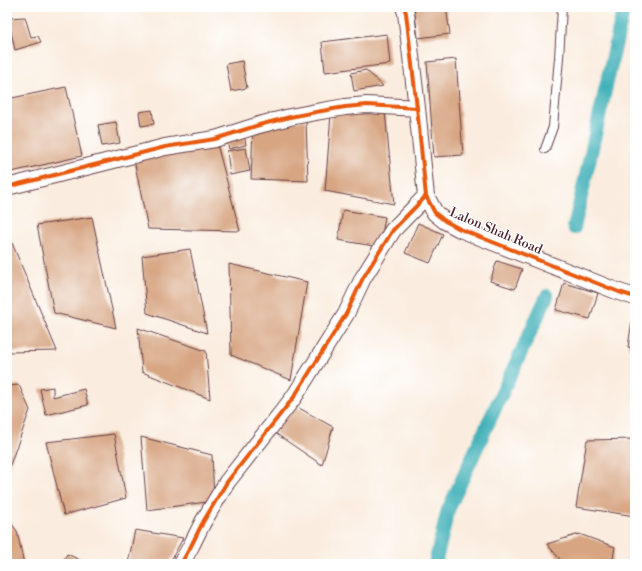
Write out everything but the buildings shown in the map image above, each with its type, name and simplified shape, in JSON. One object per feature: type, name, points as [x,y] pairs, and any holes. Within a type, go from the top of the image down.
[{"type":"street","name":"Lalon Shah Road","points":[[404,7],[406,13],[426,196],[435,213],[445,221],[460,229],[635,297]]},
{"type":"street","points":[[7,186],[165,148],[215,139],[259,124],[310,113],[367,105],[417,108]]},
{"type":"street","points":[[180,564],[227,482],[294,397],[346,314],[363,278],[393,230],[426,196]]},
{"type":"lane","points":[[545,149],[553,127],[562,7]]},
{"type":"waterway","points":[[574,228],[624,7]]},
{"type":"waterway","points":[[435,564],[448,510],[547,296]]},
{"type":"cycle path","points":[[404,7],[406,13],[426,196],[435,213],[445,221],[460,229],[635,297]]},
{"type":"cycle path","points":[[7,187],[165,147],[215,139],[290,117],[345,107],[367,105],[417,108]]},
{"type":"cycle path","points":[[181,564],[203,522],[227,482],[294,397],[346,314],[363,278],[393,230],[426,196]]}]
